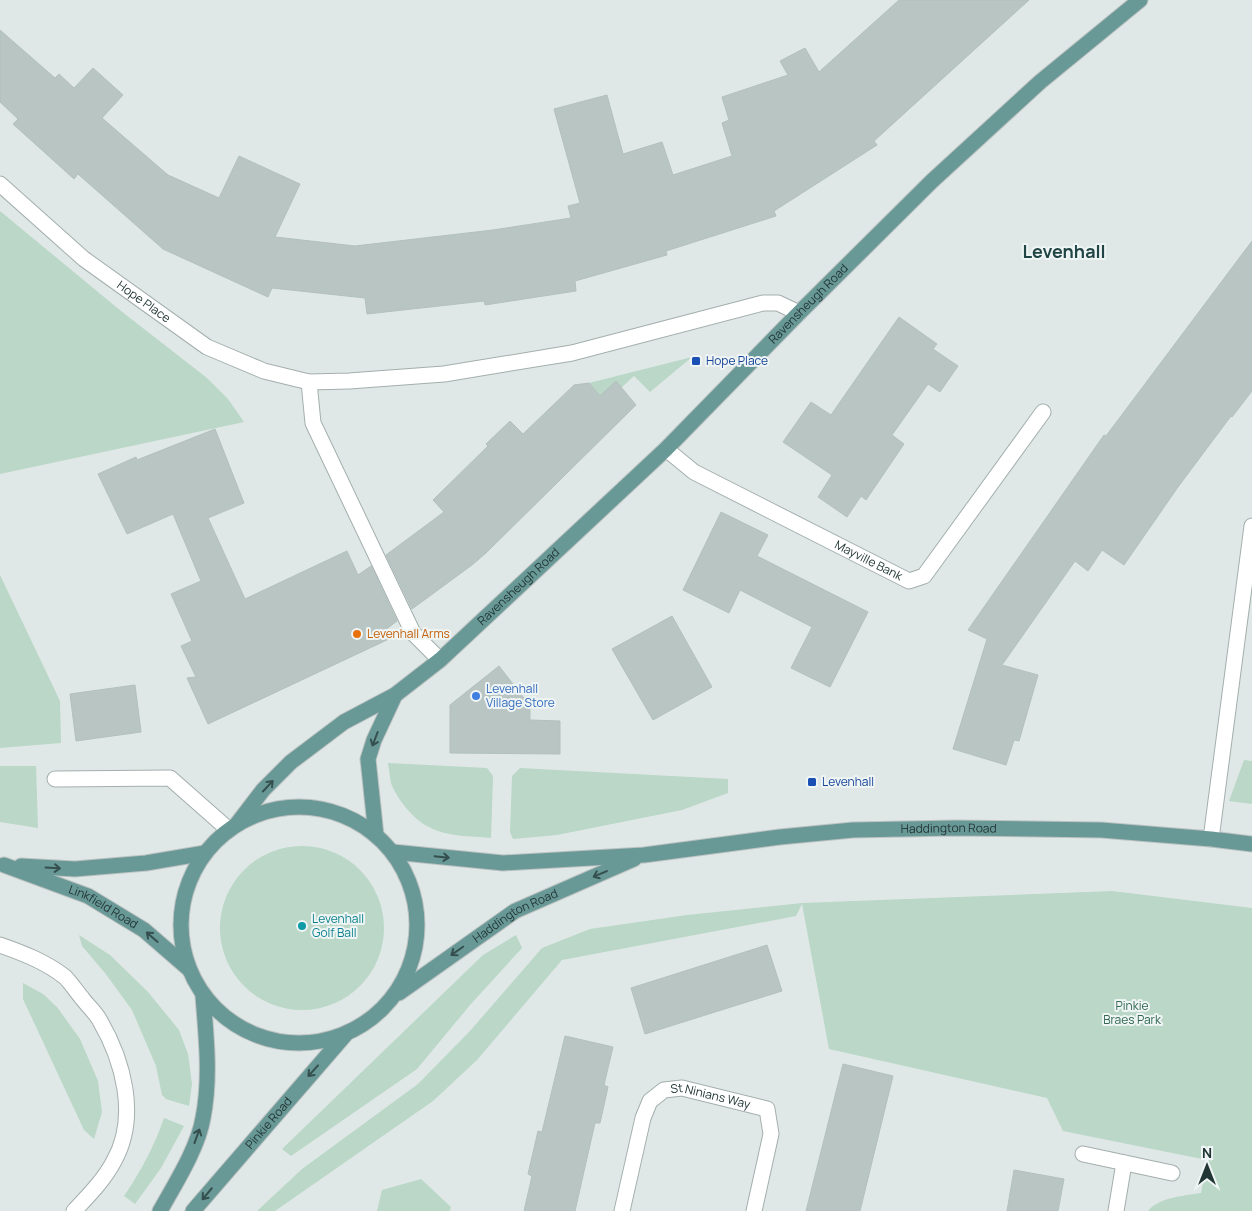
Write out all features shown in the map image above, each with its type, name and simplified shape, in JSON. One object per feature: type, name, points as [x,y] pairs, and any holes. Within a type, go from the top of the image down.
[{"type":"main road","name":"Ravensheugh Road","points":[[189,969],[182,940],[182,908],[190,879],[206,853],[233,827],[263,790],[291,762],[344,722],[395,695],[440,660],[666,449],[799,312],[932,181],[1040,82],[1140,0]]},
{"type":"main road","name":"Ravensheugh Road","points":[[376,835],[368,759],[374,740],[395,695]]},
{"type":"main road","points":[[189,969],[203,996],[232,1023],[268,1040],[307,1044],[346,1035],[374,1018],[396,995],[413,961],[418,923],[412,886],[393,852],[376,835],[344,816],[308,807],[272,810],[233,827]]},
{"type":"main road","name":"Haddington Road","points":[[393,852],[503,863],[644,855],[780,836],[853,830],[955,828],[1101,830],[1252,844]]},
{"type":"main road","name":"Linkfield Road","points":[[2,865],[75,870],[146,863],[206,853]]},
{"type":"main road","name":"Haddington Road","points":[[396,995],[515,911],[644,855]]},
{"type":"main road","name":"Linkfield Road","points":[[2,865],[88,896],[144,930],[189,969]]},
{"type":"main road","points":[[160,1211],[188,1160],[203,1119],[208,1071],[203,996]]},
{"type":"main road","name":"Pinkie Road","points":[[192,1211],[346,1035]]},
{"type":"street","name":"Hope Place","points":[[0,184],[84,259],[207,347],[264,370],[309,382],[349,382],[444,374],[572,353],[763,303],[778,303],[799,312]]},
{"type":"street","points":[[309,382],[313,423],[413,633],[440,660]]},
{"type":"street","name":"Mayville Bank","points":[[666,449],[694,472],[909,581],[924,576],[1044,412]]},
{"type":"street","points":[[1211,839],[1252,526]]},
{"type":"street","points":[[55,779],[170,778],[233,827]]},
{"type":"street","points":[[0,945],[31,956],[66,978],[98,1018],[117,1056],[126,1091],[126,1115],[123,1138],[115,1160],[98,1185],[74,1211]]},
{"type":"street","name":"St Ninians Way","points":[[622,1211],[643,1118],[650,1101],[664,1090],[682,1088],[766,1109],[771,1134],[754,1211]]},
{"type":"street","points":[[1084,1154],[1172,1173]]},
{"type":"street","points":[[1116,1211],[1124,1163]]},
{"type":"green space","points":[[0,211],[121,311],[207,378],[228,399],[244,422],[0,474]]},
{"type":"green space","points":[[692,357],[650,392],[634,376],[621,388],[600,396],[589,383]]},
{"type":"green space","points":[[0,575],[60,701],[61,743],[0,748]]},
{"type":"green space","points":[[1244,760],[1252,761],[1252,804],[1229,801]]},
{"type":"green space","points":[[388,763],[487,768],[493,776],[491,838],[443,833],[418,820],[393,789]]},
{"type":"green space","points":[[0,766],[36,766],[38,828],[0,822]]},
{"type":"green space","points":[[520,768],[728,779],[728,793],[682,810],[557,835],[513,839],[510,832],[512,776]]},
{"type":"green space","points":[[302,846],[333,852],[360,870],[378,897],[384,928],[378,959],[360,986],[333,1004],[302,1010],[271,1004],[244,986],[226,959],[220,928],[226,897],[244,870],[271,852]]},
{"type":"green space","name":"Pinkie Braes Park","points":[[1112,891],[1252,908],[1252,1211],[1148,1211],[1165,1200],[1201,1193],[1207,1160],[1063,1131],[1047,1098],[829,1049],[802,904],[796,916],[562,960],[477,1060],[433,1101],[275,1211],[257,1211],[302,1169],[418,1084],[470,1031],[542,948],[590,929],[687,915],[802,903]]},
{"type":"green space","points":[[79,935],[110,955],[148,992],[179,1030],[188,1054],[192,1084],[189,1106],[166,1099],[162,1095],[156,1066],[132,1010],[105,973],[82,946]]},
{"type":"green space","points":[[516,935],[522,948],[470,1005],[417,1069],[291,1156],[282,1149],[483,955]]},
{"type":"green space","points":[[23,983],[43,994],[57,1007],[80,1039],[98,1081],[102,1112],[94,1139],[84,1130],[23,999]]},
{"type":"green space","points":[[164,1118],[184,1126],[161,1168],[135,1204],[124,1196],[147,1158]]},
{"type":"green space","points":[[421,1179],[451,1207],[450,1211],[377,1211],[382,1190]]},
{"type":"building","points":[[899,0],[1029,0],[874,141],[877,145],[774,211],[776,216],[666,251],[667,255],[575,281],[576,291],[485,305],[484,301],[367,314],[365,298],[272,288],[268,297],[163,249],[78,174],[74,179],[13,124],[18,119],[0,102],[0,30],[55,78],[59,74],[74,88],[93,68],[123,95],[102,118],[168,175],[219,198],[239,156],[300,184],[275,237],[355,246],[493,230],[571,218],[568,206],[580,203],[554,109],[607,95],[623,154],[662,142],[673,175],[732,156],[722,123],[729,120],[722,97],[788,75],[780,61],[805,48],[819,72]]},
{"type":"building","points":[[1252,241],[1252,391],[1178,487],[1124,565],[1102,550],[1088,571],[1075,561],[1002,665],[1038,675],[1019,741],[1014,740],[1006,765],[953,749],[987,639],[968,630],[1104,435],[1106,436]]},
{"type":"building","points":[[899,317],[937,344],[933,349],[958,366],[940,392],[928,384],[892,435],[904,444],[866,500],[861,496],[847,517],[818,497],[832,475],[783,442],[811,402],[831,415]]},
{"type":"building","points":[[616,381],[636,405],[486,553],[412,609],[386,555],[444,512],[433,500],[488,446],[486,444],[510,421],[523,434],[574,385],[589,383],[600,396]]},
{"type":"building","points":[[215,429],[244,503],[208,518],[245,599],[347,551],[358,575],[371,566],[397,621],[385,630],[389,639],[208,724],[187,678],[196,677],[181,646],[192,641],[171,594],[201,581],[173,514],[127,534],[98,474],[136,457],[137,460]]},
{"type":"building","points":[[721,512],[768,535],[757,556],[868,612],[830,687],[791,668],[812,627],[740,590],[729,613],[683,590]]},
{"type":"building","points":[[672,616],[712,687],[653,720],[612,649]]},
{"type":"building","points":[[499,666],[530,706],[530,720],[560,721],[560,754],[450,753],[450,705]]},
{"type":"building","points":[[135,685],[141,732],[76,741],[70,694]]},
{"type":"building","points":[[767,945],[782,991],[645,1034],[631,988]]},
{"type":"building","points":[[565,1036],[613,1047],[604,1085],[608,1087],[600,1123],[595,1123],[575,1211],[524,1211],[532,1176],[528,1174],[538,1131],[542,1132]]},
{"type":"building","points":[[843,1064],[893,1076],[860,1211],[806,1211]]},
{"type":"building","points":[[1014,1170],[1064,1179],[1058,1211],[1007,1211]]},
{"type":"place","name":"Hope Place","points":[[696,361]]},
{"type":"place","name":"Levenhall Arms","points":[[357,634]]},
{"type":"place","name":"Levenhall Village Store","points":[[476,696]]},
{"type":"place","name":"Levenhall","points":[[812,782]]},
{"type":"place","name":"Levenhall Golf Ball","points":[[302,926]]},
{"type":"district","name":"Levenhall","points":[[1064,252]]}]
